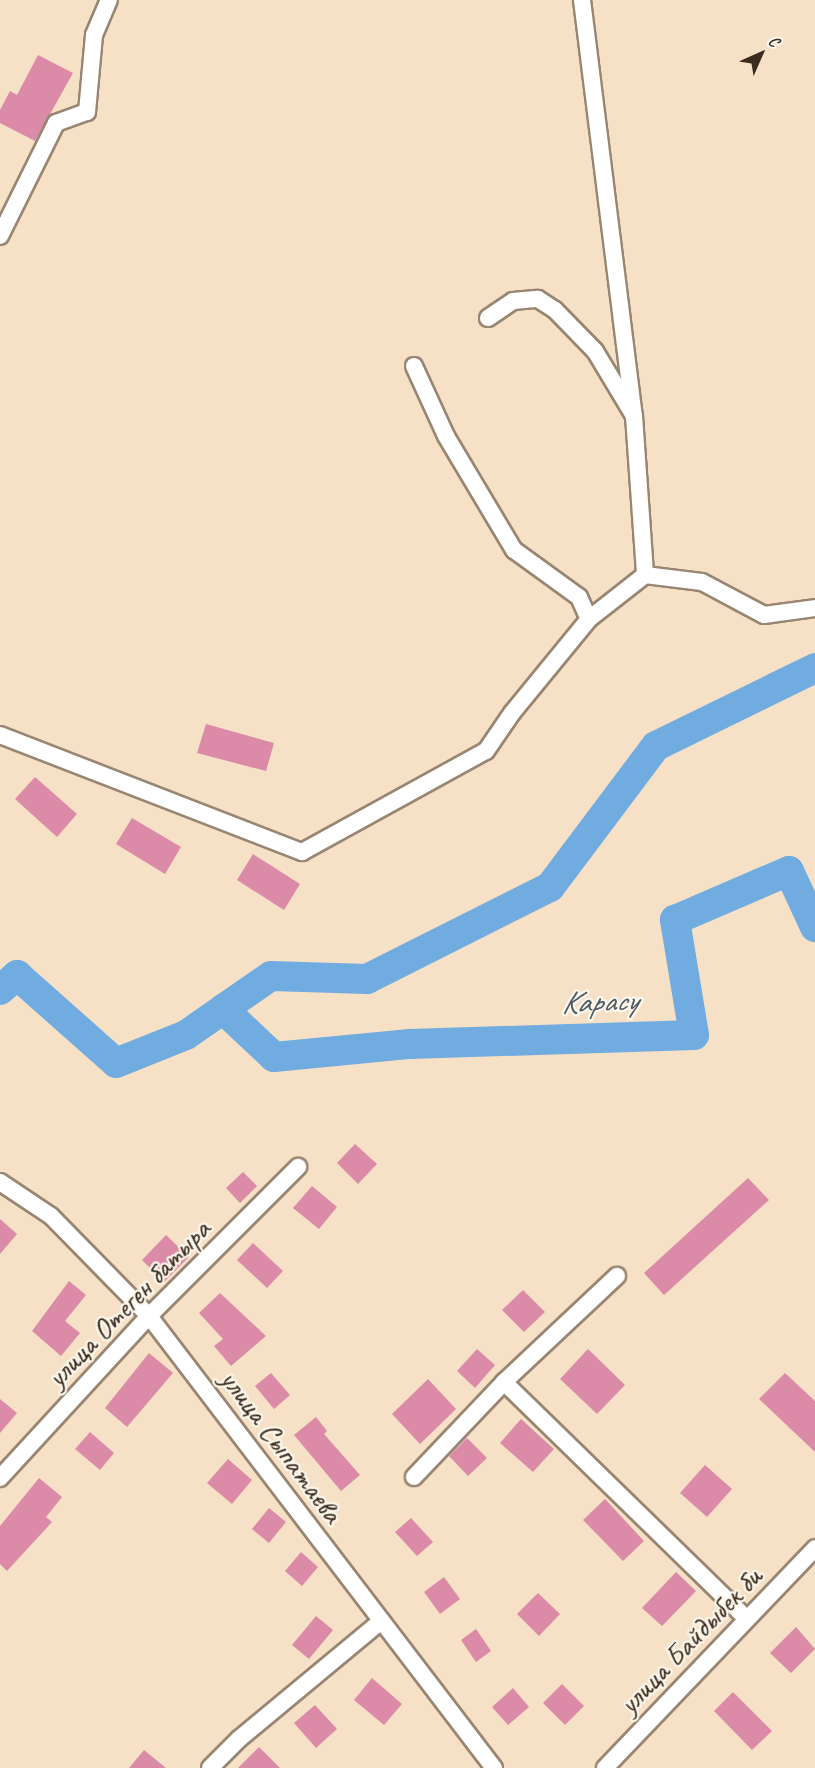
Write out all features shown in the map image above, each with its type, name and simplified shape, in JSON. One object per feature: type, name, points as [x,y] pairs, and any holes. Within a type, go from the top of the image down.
[{"type":"street","points":[[0,236],[56,123],[87,112],[94,34],[109,0]]},
{"type":"street","points":[[582,0],[634,416],[645,575]]},
{"type":"street","points":[[488,318],[513,301],[538,299],[555,310],[595,351],[634,416]]},
{"type":"street","points":[[414,366],[446,436],[514,550],[579,597],[589,619]]},
{"type":"street","points":[[0,735],[302,852],[486,751],[512,713],[589,619],[645,575],[702,582],[764,615],[815,608]]},
{"type":"street","name":"улица Отеген батыра","points":[[0,1478],[149,1316],[298,1167]]},
{"type":"street","name":"улица Сыпатаева","points":[[0,1182],[51,1216],[149,1316],[494,1768]]},
{"type":"street","points":[[414,1477],[504,1382],[617,1276]]},
{"type":"street","points":[[504,1382],[747,1619]]},
{"type":"street","name":"улица Байдыбек би","points":[[605,1768],[815,1548]]},
{"type":"street","points":[[210,1768],[238,1739],[381,1621]]},
{"type":"building","points":[[38,55],[73,73],[35,141],[0,123],[0,110],[10,91],[17,95]]},
{"type":"building","points":[[206,724],[274,743],[266,771],[197,753]]},
{"type":"building","points":[[35,777],[77,814],[57,837],[15,799]]},
{"type":"building","points":[[132,818],[181,847],[165,874],[116,844]]},
{"type":"building","points":[[253,854],[300,884],[284,910],[237,880]]},
{"type":"building","points":[[355,1144],[377,1164],[358,1184],[337,1163]]},
{"type":"building","points":[[243,1172],[257,1186],[240,1203],[226,1188]]},
{"type":"building","points":[[748,1178],[769,1200],[664,1295],[644,1273]]},
{"type":"building","points":[[312,1186],[337,1207],[319,1229],[293,1208]]},
{"type":"building","points":[[0,1219],[17,1234],[0,1254]]},
{"type":"building","points":[[166,1235],[189,1257],[164,1282],[142,1260]]},
{"type":"building","points":[[253,1243],[283,1271],[267,1288],[237,1260]]},
{"type":"building","points":[[69,1281],[86,1295],[65,1321],[80,1333],[61,1356],[32,1331]]},
{"type":"building","points":[[523,1290],[545,1312],[524,1332],[502,1310]]},
{"type":"building","points":[[220,1293],[266,1336],[231,1366],[214,1346],[223,1339],[199,1313]]},
{"type":"building","points":[[477,1349],[495,1365],[475,1388],[457,1371]]},
{"type":"building","points":[[588,1349],[625,1385],[597,1414],[560,1379]]},
{"type":"building","points":[[149,1353],[173,1373],[127,1427],[105,1408]]},
{"type":"building","points":[[271,1373],[290,1395],[274,1409],[255,1386]]},
{"type":"building","points":[[785,1373],[815,1401],[815,1452],[759,1399]]},
{"type":"building","points":[[428,1379],[456,1409],[420,1444],[392,1414]]},
{"type":"building","points":[[0,1399],[17,1413],[0,1433]]},
{"type":"building","points":[[316,1417],[327,1431],[324,1434],[360,1475],[341,1491],[294,1435]]},
{"type":"building","points":[[521,1419],[554,1449],[533,1472],[500,1443]]},
{"type":"building","points":[[90,1432],[114,1453],[100,1470],[75,1449]]},
{"type":"building","points":[[467,1438],[487,1458],[468,1476],[449,1456]]},
{"type":"building","points":[[228,1459],[252,1480],[232,1504],[207,1483]]},
{"type":"building","points":[[705,1465],[732,1489],[707,1517],[680,1493]]},
{"type":"building","points":[[39,1478],[62,1497],[46,1517],[52,1522],[7,1571],[0,1564],[0,1526]]},
{"type":"building","points":[[605,1499],[644,1541],[623,1561],[583,1520]]},
{"type":"building","points":[[269,1508],[286,1522],[269,1543],[252,1529]]},
{"type":"building","points":[[411,1518],[433,1542],[417,1556],[395,1532]]},
{"type":"building","points":[[301,1552],[318,1567],[302,1586],[285,1571]]},
{"type":"building","points":[[676,1572],[696,1591],[662,1626],[642,1608]]},
{"type":"building","points":[[444,1577],[460,1599],[440,1614],[424,1592]]},
{"type":"building","points":[[538,1593],[560,1614],[539,1636],[517,1614]]},
{"type":"building","points":[[316,1616],[333,1630],[309,1659],[292,1645]]},
{"type":"building","points":[[796,1627],[815,1649],[791,1673],[770,1653]]},
{"type":"building","points":[[476,1629],[491,1651],[476,1662],[461,1640]]},
{"type":"building","points":[[372,1678],[402,1704],[384,1725],[354,1700]]},
{"type":"building","points":[[562,1684],[584,1706],[565,1725],[543,1703]]},
{"type":"building","points":[[513,1688],[529,1707],[508,1725],[492,1707]]},
{"type":"building","points":[[733,1692],[772,1731],[752,1750],[714,1711]]},
{"type":"building","points":[[315,1705],[337,1729],[316,1748],[294,1723]]},
{"type":"building","points":[[259,1747],[280,1768],[238,1768]]},
{"type":"building","points":[[144,1750],[166,1768],[129,1768]]},
{"type":"waterway","points":[[0,990],[17,975],[116,1063],[186,1035],[271,976],[367,979],[550,887],[656,746],[815,668]]},
{"type":"waterway","name":"Карасу","points":[[223,1009],[274,1057],[410,1044],[694,1035],[675,920],[789,871],[815,927]]}]
